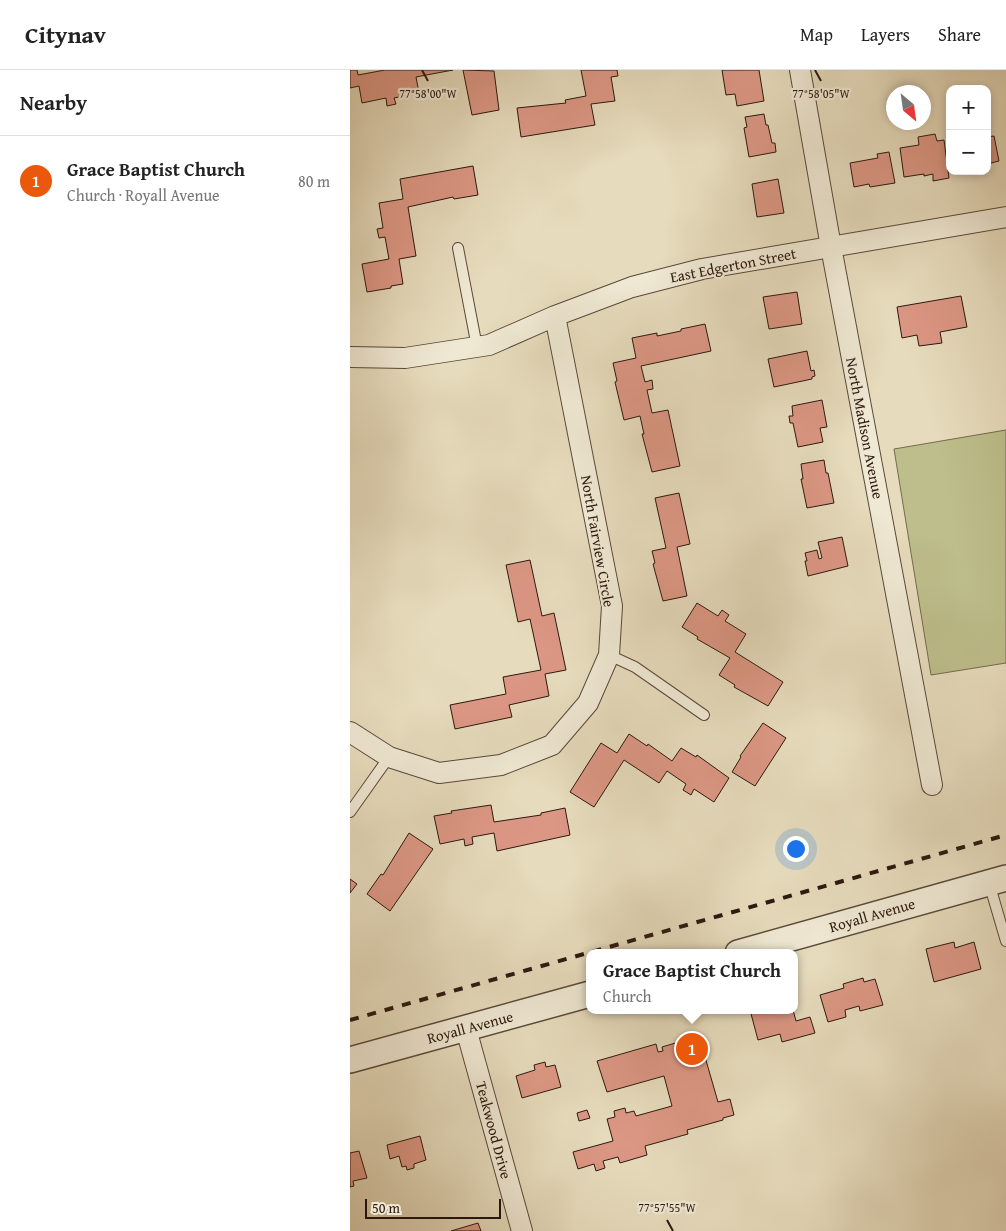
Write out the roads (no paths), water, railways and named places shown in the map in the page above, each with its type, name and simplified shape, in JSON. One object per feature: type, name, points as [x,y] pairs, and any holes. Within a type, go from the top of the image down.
[{"type":"street","name":"North Madison Avenue","points":[[800,70],[831,247],[932,785]]},
{"type":"street","name":"East Edgerton Street","points":[[350,357],[405,358],[489,345],[555,316],[632,287],[702,268],[1006,217]]},
{"type":"street","name":"North Fairview Circle","points":[[350,732],[389,757],[439,772],[501,766],[552,745],[588,703],[609,655],[612,606],[555,316]]},
{"type":"street","name":"Royall Avenue","points":[[752,949],[997,880]]},
{"type":"street","name":"Royall Avenue","points":[[350,1060],[586,995]]},
{"type":"street","name":"Teakwood Drive","points":[[466,1028],[522,1231]]},
{"type":"lane","points":[[458,248],[477,347]]},
{"type":"lane","points":[[609,655],[635,667],[704,715]]},
{"type":"lane","points":[[350,812],[389,757]]},
{"type":"lane","points":[[997,880],[1006,942]]},
{"type":"railway","points":[[602,949],[1006,835]]},
{"type":"railway","points":[[350,1020],[586,953]]},
{"type":"place","name":"Grace Baptist Church","points":[[692,1049]]}]
